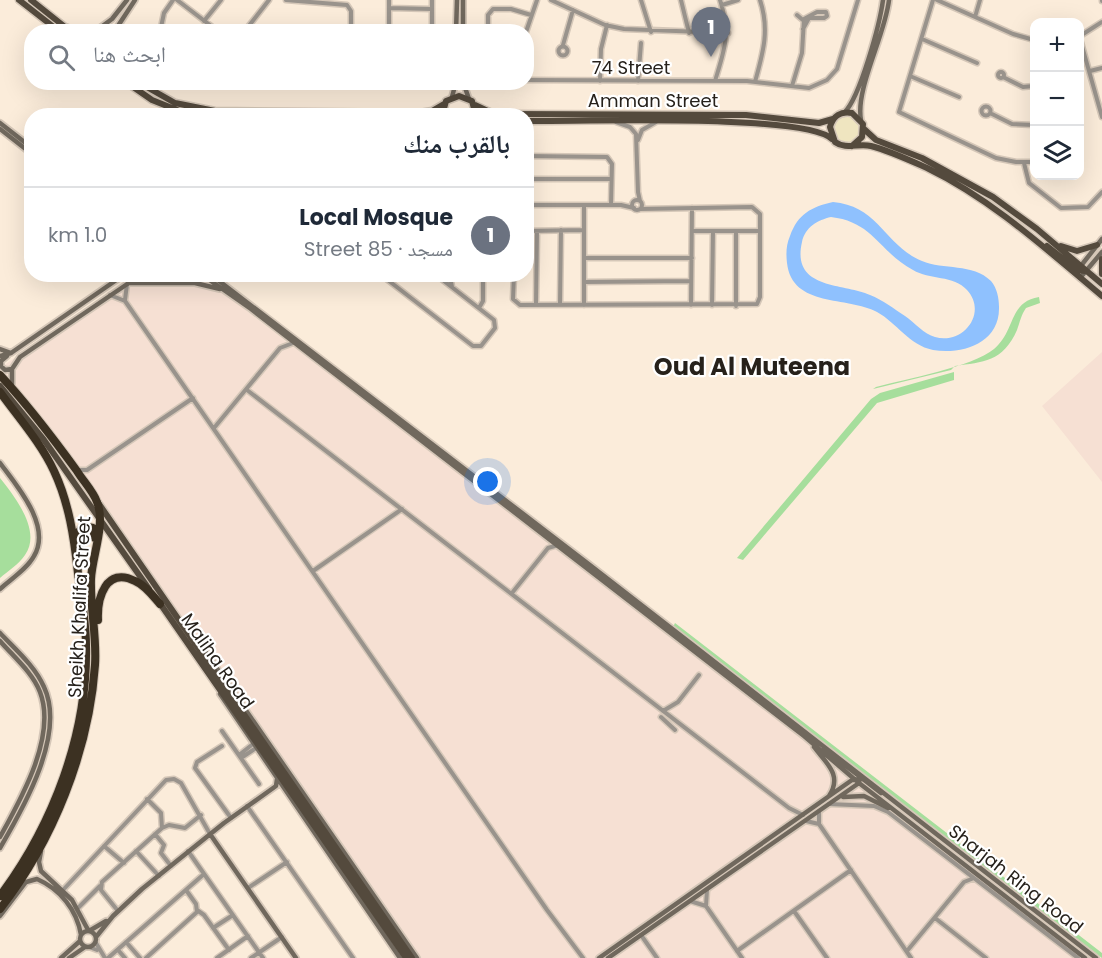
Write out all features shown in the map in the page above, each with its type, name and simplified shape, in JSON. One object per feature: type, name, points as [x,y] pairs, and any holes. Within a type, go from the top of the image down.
[{"type":"highway","points":[[0,375],[75,469],[97,502]]},
{"type":"highway","name":"Sheikh Khalifa Street","points":[[0,392],[49,461],[60,486],[71,523],[87,647],[85,672],[71,750],[42,826],[0,896]]},
{"type":"highway","points":[[0,401],[60,486]]},
{"type":"highway","name":"Sheikh Khalifa Street","points":[[0,909],[21,878],[53,821],[72,775],[83,736],[94,674],[95,645],[91,591],[93,555],[99,518],[97,502]]},
{"type":"highway","points":[[83,610],[78,533],[83,526],[90,526],[94,530],[93,555]]},
{"type":"highway","points":[[95,645],[98,636],[98,599],[108,583],[122,578],[136,581],[160,604]]},
{"type":"main road","points":[[19,0],[50,24]]},
{"type":"main road","points":[[31,0],[61,24]]},
{"type":"main road","points":[[138,90],[171,108]]},
{"type":"main road","points":[[152,90],[175,103],[202,108]]},
{"type":"main road","points":[[437,108],[452,97],[459,96],[469,99],[475,108]]},
{"type":"main road","points":[[443,108],[444,104]]},
{"type":"main road","name":"Amman Street","points":[[475,105],[481,108]]},
{"type":"main road","points":[[1102,286],[1080,272],[1029,236],[989,205],[940,175],[872,147],[839,145],[832,139],[830,127],[833,119],[844,113],[855,115],[861,120],[864,129],[876,140],[914,154],[975,186],[1020,216],[1053,243],[1080,272],[1102,296]]},
{"type":"main road","name":"Amman Street","points":[[534,114],[746,115],[819,123],[833,119]]},
{"type":"main road","name":"Amman Street","points":[[534,121],[765,124],[819,132],[832,139]]},
{"type":"main road","points":[[852,146],[862,137],[864,129]]},
{"type":"main road","points":[[1053,243],[1077,251],[1100,242]]},
{"type":"main road","points":[[1102,259],[1102,274]]},
{"type":"main road","name":"Maliha Road","points":[[0,386],[44,440],[160,604],[308,822],[407,952],[414,958]]},
{"type":"main road","name":"Maliha Road","points":[[97,502],[284,769],[407,952]]},
{"type":"main road","points":[[335,855],[335,864]]},
{"type":"street","points":[[107,24],[127,0]]},
{"type":"street","points":[[119,24],[135,0]]},
{"type":"street","points":[[161,24],[162,17],[175,0],[208,24]]},
{"type":"street","points":[[204,21],[221,0]]},
{"type":"street","points":[[250,24],[268,0]]},
{"type":"street","points":[[286,0],[347,5],[351,11],[351,24]]},
{"type":"street","points":[[389,0],[389,24]]},
{"type":"street","points":[[432,0],[432,24]]},
{"type":"street","points":[[456,24],[457,0]]},
{"type":"street","points":[[463,0],[463,24]]},
{"type":"street","points":[[528,24],[537,0]]},
{"type":"street","points":[[551,0],[607,25],[651,32],[728,33]]},
{"type":"street","points":[[641,0],[651,32]]},
{"type":"street","points":[[681,0],[689,33]]},
{"type":"street","points":[[715,81],[728,33],[721,3],[738,0]]},
{"type":"street","points":[[754,82],[766,36],[760,0]]},
{"type":"street","name":"74 Street","points":[[534,80],[715,81],[814,87],[836,72],[858,0]]},
{"type":"street","points":[[844,113],[854,98],[877,30],[883,0]]},
{"type":"street","points":[[861,120],[860,101],[886,20],[889,0]]},
{"type":"street","points":[[1030,38],[935,0],[902,100],[902,110],[909,117],[992,156],[1030,162]]},
{"type":"street","points":[[974,16],[980,0]]},
{"type":"street","points":[[389,8],[432,9]]},
{"type":"street","points":[[487,24],[490,11],[515,10],[531,15]]},
{"type":"street","points":[[563,45],[573,10]]},
{"type":"street","points":[[792,86],[802,53],[803,30],[804,21],[809,15],[823,11],[827,14],[825,18],[807,19],[803,30]]},
{"type":"street","points":[[797,15],[804,21]]},
{"type":"street","points":[[1084,34],[1102,22]]},
{"type":"street","points":[[600,81],[601,49],[607,25]]},
{"type":"street","points":[[922,39],[977,63]]},
{"type":"street","points":[[638,81],[641,43]]},
{"type":"street","points":[[1084,49],[1102,117]]},
{"type":"street","points":[[1091,72],[1102,69]]},
{"type":"street","points":[[910,76],[959,97]]},
{"type":"street","points":[[1005,78],[1023,87],[1030,86]]},
{"type":"street","points":[[452,97],[454,90]]},
{"type":"street","points":[[466,90],[469,99]]},
{"type":"street","points":[[992,114],[1012,124],[1030,125]]},
{"type":"street","points":[[615,122],[632,129],[637,141],[640,209]]},
{"type":"street","points":[[637,141],[642,130],[656,122]]},
{"type":"street","points":[[0,123],[24,142]]},
{"type":"street","points":[[0,129],[24,147]]},
{"type":"street","points":[[534,156],[606,156],[611,161],[611,205]]},
{"type":"street","points":[[1024,163],[1029,183],[1061,208],[1088,207],[1102,192]]},
{"type":"street","points":[[534,179],[611,179]]},
{"type":"street","points":[[634,208],[638,190]]},
{"type":"street","points":[[621,205],[634,201],[654,208]]},
{"type":"street","points":[[513,282],[513,292],[517,301],[526,304],[747,306],[757,301],[760,221],[757,212],[748,207],[640,209],[621,205],[534,205]]},
{"type":"street","points":[[584,205],[584,304]]},
{"type":"street","points":[[692,208],[692,305]]},
{"type":"street","points":[[536,304],[537,231],[584,230]]},
{"type":"street","points":[[560,304],[561,231]]},
{"type":"street","points":[[692,231],[760,231]]},
{"type":"street","points":[[712,305],[713,231]]},
{"type":"street","points":[[736,231],[736,306]]},
{"type":"street","points":[[1080,272],[1100,242]]},
{"type":"street","points":[[1080,272],[1102,252]]},
{"type":"street","points":[[584,258],[692,258]]},
{"type":"street","points":[[584,282],[692,281]]},
{"type":"street","points":[[12,369],[3,369],[0,364],[11,353],[113,282]]},
{"type":"street","points":[[12,388],[12,369],[20,357],[130,282]]},
{"type":"street","points":[[212,282],[558,545],[1085,958]]},
{"type":"street","points":[[221,282],[919,821]]},
{"type":"street","points":[[391,282],[478,347],[494,329],[496,323],[445,282]]},
{"type":"street","points":[[450,282],[452,288]]},
{"type":"street","points":[[483,282],[485,313]]},
{"type":"street","points":[[127,284],[200,283],[225,291]]},
{"type":"street","points":[[125,301],[127,284]]},
{"type":"street","points":[[110,295],[125,301],[581,957]]},
{"type":"street","points":[[469,300],[477,301],[483,298]]},
{"type":"street","points":[[478,307],[483,298]]},
{"type":"street","points":[[214,428],[280,348],[287,343],[294,343]]},
{"type":"street","points":[[0,349],[11,353]]},
{"type":"street","points":[[0,356],[11,353]]},
{"type":"street","points":[[247,390],[789,808],[803,815]]},
{"type":"street","points":[[75,469],[87,470],[193,398]]},
{"type":"street","points":[[0,463],[27,503],[39,535],[33,558],[0,589]]},
{"type":"street","points":[[84,482],[87,470]]},
{"type":"street","points":[[313,571],[402,509]]},
{"type":"street","points":[[547,537],[548,548]]},
{"type":"street","points":[[512,593],[548,548],[558,545]]},
{"type":"street","points":[[0,633],[41,681],[50,705],[51,723],[34,779],[0,848]]},
{"type":"street","points":[[0,641],[36,685],[44,707],[45,723],[29,777],[0,837]]},
{"type":"street","points":[[663,711],[678,702],[699,675]]},
{"type":"street","points":[[217,686],[220,695],[254,746],[400,958]]},
{"type":"street","points":[[661,717],[675,730]]},
{"type":"street","points":[[671,726],[675,720]]},
{"type":"street","points":[[222,731],[259,784]]},
{"type":"street","points":[[804,731],[859,780],[919,821]]},
{"type":"street","points":[[812,742],[834,774],[829,802]]},
{"type":"street","points":[[222,746],[197,762],[195,768],[231,818]]},
{"type":"street","points":[[240,756],[254,746]]},
{"type":"street","points":[[63,890],[164,781],[174,779],[181,783],[210,834],[296,958]]},
{"type":"street","points":[[69,958],[96,940],[118,911],[188,851],[276,786],[278,779]]},
{"type":"street","points":[[609,958],[806,821],[859,780]]},
{"type":"street","points":[[276,786],[283,788]]},
{"type":"street","points":[[599,958],[803,815],[829,802],[848,796],[864,796],[915,826]]},
{"type":"street","points":[[147,799],[161,813],[162,828]]},
{"type":"street","points":[[829,802],[884,810],[1078,958]]},
{"type":"street","points":[[247,806],[353,958]]},
{"type":"street","points":[[789,808],[794,814],[793,822]]},
{"type":"street","points":[[819,810],[819,824],[911,958]]},
{"type":"street","points":[[78,908],[162,828],[169,825],[186,828],[201,815]]},
{"type":"street","points":[[53,821],[39,862],[43,873],[63,890],[78,908],[96,940],[98,950]]},
{"type":"street","points":[[806,821],[819,824]]},
{"type":"street","name":"Sharjah Ring Road","points":[[919,821],[1096,958]]},
{"type":"street","points":[[155,834],[163,844],[161,853],[171,866]]},
{"type":"street","points":[[104,846],[124,862]]},
{"type":"street","points":[[136,851],[159,876]]},
{"type":"street","points":[[188,851],[263,958]]},
{"type":"street","points":[[248,888],[287,862]]},
{"type":"street","points":[[737,951],[851,870]]},
{"type":"street","points":[[907,951],[964,882],[965,871]]},
{"type":"street","points":[[0,916],[26,882],[37,879],[50,886],[66,901],[77,920],[80,938],[87,947],[98,950],[106,958],[204,874]]},
{"type":"street","points":[[964,882],[975,879]]},
{"type":"street","points":[[100,886],[118,911]]},
{"type":"street","points":[[186,890],[196,904],[197,910],[229,950]]},
{"type":"street","points":[[706,890],[706,906],[742,958]]},
{"type":"street","points":[[689,901],[706,906]]},
{"type":"street","points":[[146,958],[197,910]]},
{"type":"street","points":[[794,910],[827,958]]},
{"type":"street","points":[[213,928],[233,915]]},
{"type":"street","points":[[61,958],[89,930],[113,916]]},
{"type":"street","points":[[935,918],[986,958]]},
{"type":"street","points":[[641,935],[657,958]]},
{"type":"street","points":[[217,958],[248,936]]},
{"type":"street","points":[[251,958],[282,937]]},
{"type":"street","points":[[126,942],[140,958]]},
{"type":"street","points":[[289,948],[290,958]]},
{"type":"street","points":[[118,950],[125,958]]},
{"type":"shaded area","points":[[125,282],[209,282],[1091,958],[603,958],[806,816],[595,958],[416,958],[302,796],[131,543],[17,387],[0,368]]},
{"type":"shaded area","points":[[1102,352],[1102,482],[1042,406]]},
{"type":"green space","points":[[1039,297],[1040,303],[1026,308],[1017,330],[1005,349],[983,361],[959,365],[994,349],[1001,342],[1022,305]]},
{"type":"green space","points":[[954,367],[951,370],[873,389],[876,387]]},
{"type":"green space","points":[[954,372],[954,380],[877,403],[743,560],[737,558],[871,399],[880,393]]},
{"type":"green space","points":[[0,478],[19,504],[29,525],[30,536],[25,555],[0,578]]},
{"type":"green space","points":[[675,623],[1102,953],[1102,958],[673,627]]},
{"type":"sand","points":[[847,116],[857,120],[861,130],[857,140],[847,144],[837,140],[833,130],[837,120]]},
{"type":"water","points":[[833,202],[849,205],[861,211],[872,218],[899,246],[922,261],[967,269],[984,275],[993,284],[998,297],[998,319],[993,330],[986,338],[967,348],[933,350],[917,344],[877,312],[810,294],[799,287],[791,277],[787,263],[789,239],[801,217]],"holes":[[[826,218],[845,220],[867,231],[901,263],[913,270],[962,285],[973,299],[975,308],[973,317],[963,332],[945,338],[935,337],[875,297],[834,286],[812,277],[804,269],[801,258],[802,242],[806,232],[817,222]]]},
{"type":"place","name":"Local Mosque","points":[[711,57]]},
{"type":"district","name":"Oud Al Muteena","points":[[752,366]]}]
